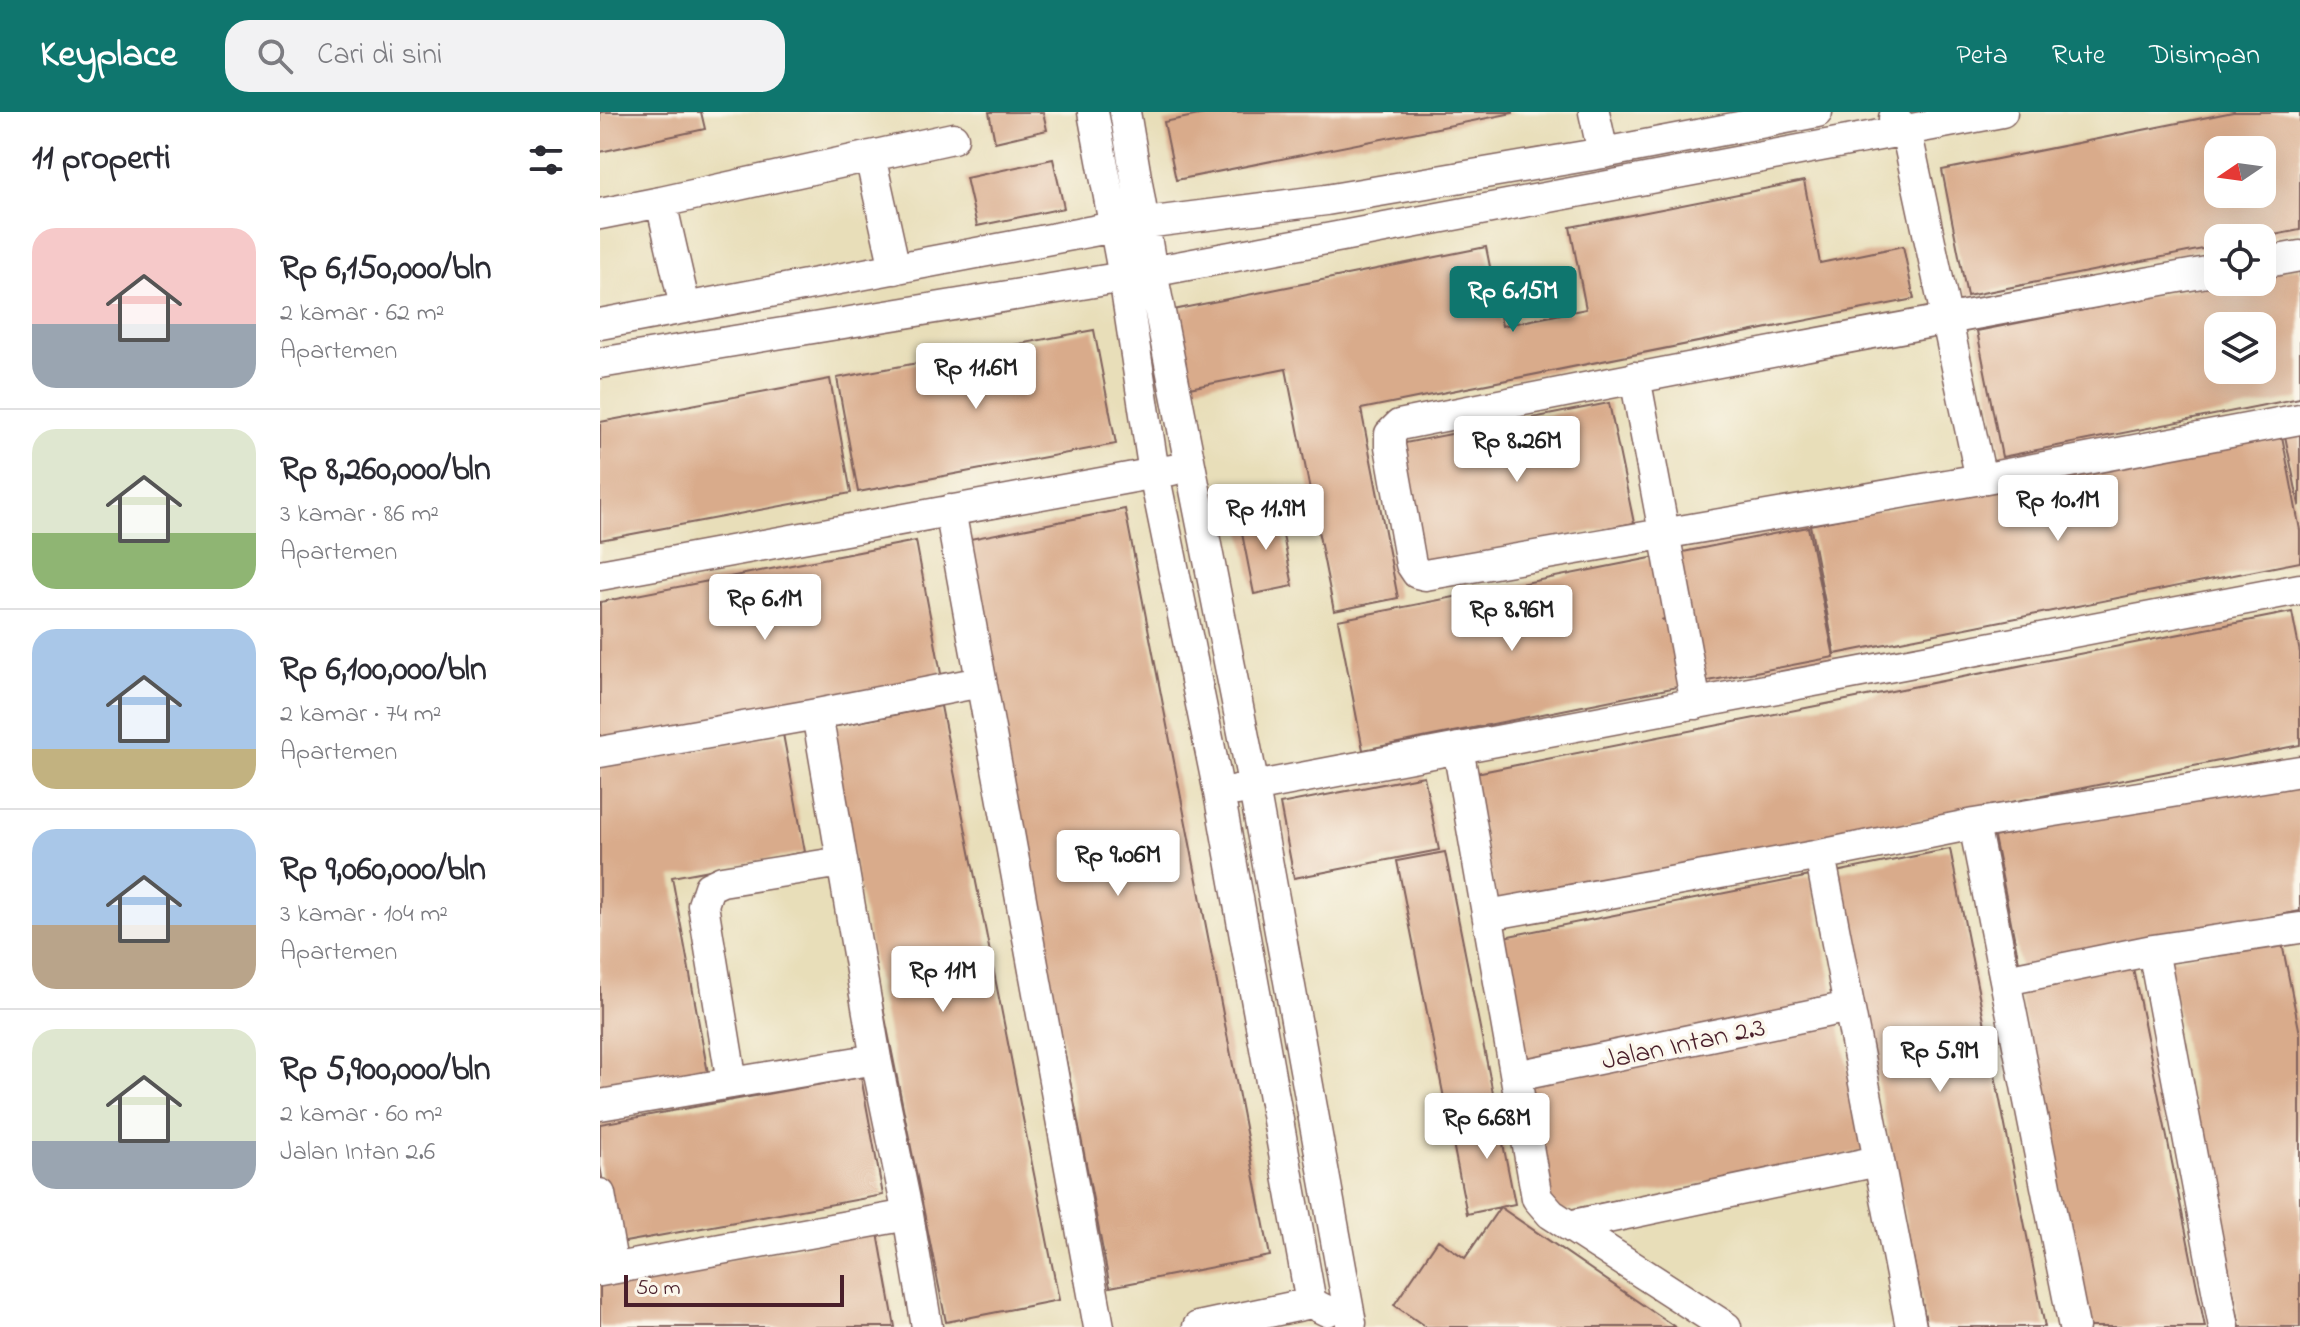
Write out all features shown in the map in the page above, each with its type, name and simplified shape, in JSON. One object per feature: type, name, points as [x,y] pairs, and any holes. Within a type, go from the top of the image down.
[{"type":"street","points":[[1093,112],[1114,227],[1138,275],[1191,466],[1354,1325]]},
{"type":"street","points":[[1125,112],[1145,224],[1138,275],[1154,473],[1219,793],[1311,1303]]},
{"type":"street","points":[[1594,112],[1603,153]]},
{"type":"street","points":[[600,324],[1114,227],[1326,200],[1603,153],[1817,112]]},
{"type":"street","points":[[600,363],[1138,275],[1897,121],[2002,112]]},
{"type":"street","points":[[1897,121],[1947,318],[1981,479]]},
{"type":"street","points":[[600,214],[953,138]]},
{"type":"street","points":[[870,156],[895,269]]},
{"type":"street","points":[[661,202],[685,307]]},
{"type":"street","points":[[2276,260],[2300,256]]},
{"type":"street","points":[[2204,272],[1635,377],[1399,425],[1390,434],[1392,461],[1411,564],[1417,573],[1425,575],[1981,479],[2300,419]]},
{"type":"street","points":[[1635,377],[1696,704]]},
{"type":"street","points":[[600,575],[1191,466]]},
{"type":"street","points":[[950,510],[1099,1327]]},
{"type":"street","points":[[1219,793],[2300,589]]},
{"type":"street","points":[[600,752],[981,682]]},
{"type":"street","points":[[817,714],[876,1059],[927,1327]]},
{"type":"street","points":[[1458,748],[1537,1198],[1551,1214],[1715,1324]]},
{"type":"street","points":[[1488,915],[1974,824],[2300,771]]},
{"type":"street","points":[[1974,824],[2074,1327]]},
{"type":"street","points":[[1820,855],[1911,1327]]},
{"type":"street","points":[[732,1083],[703,905],[709,887],[722,881],[842,862]]},
{"type":"street","points":[[2006,980],[2153,950],[2300,928]]},
{"type":"street","points":[[2153,950],[2224,1327]]},
{"type":"street","name":"Jalan Intan 2.3","points":[[1516,1076],[1849,1007]]},
{"type":"street","points":[[600,1105],[876,1059]]},
{"type":"street","points":[[1569,1226],[1878,1161]]},
{"type":"street","points":[[600,1194],[606,1270],[908,1215]]},
{"type":"street","points":[[1198,1327],[1311,1303],[1354,1325]]},
{"type":"building","points":[[600,112],[701,112],[705,129],[600,152]]},
{"type":"building","points":[[989,112],[1043,112],[1047,130],[995,142]]},
{"type":"building","points":[[1214,112],[1513,113],[1176,180],[1164,122]]},
{"type":"building","points":[[2233,112],[2300,112],[2300,230],[2276,235],[2276,224],[2204,224],[2204,249],[1967,296],[1942,170]]},
{"type":"building","points":[[1053,159],[1064,208],[977,226],[966,178]]},
{"type":"building","points":[[1804,181],[1820,263],[1903,246],[1914,299],[1361,409],[1398,598],[1334,611],[1286,369],[1189,388],[1173,310],[1486,247],[1502,326],[1586,309],[1570,227]]},
{"type":"building","points":[[2300,267],[2300,398],[2002,457],[1977,331],[2204,286],[2204,296],[2276,296],[2276,271]]},
{"type":"building","points":[[1094,330],[1116,444],[858,492],[837,378]]},
{"type":"building","points":[[830,379],[851,493],[600,540],[600,422]]},
{"type":"building","points":[[1609,403],[1634,523],[1424,564],[1400,444]]},
{"type":"building","points":[[2300,428],[2300,504],[2299,505],[2284,431]]},
{"type":"building","points":[[2281,431],[2300,530],[2300,562],[1835,654],[1810,525]]},
{"type":"building","points":[[1125,509],[1270,1256],[1110,1287],[965,540]]},
{"type":"building","points":[[1278,510],[1293,586],[1254,594],[1239,518]]},
{"type":"building","points":[[1808,527],[1834,657],[1698,683],[1673,554]]},
{"type":"building","points":[[916,541],[942,679],[600,744],[600,602]]},
{"type":"building","points":[[1661,556],[1674,616],[1661,620],[1675,618],[1687,685],[1363,750],[1338,620]]},
{"type":"building","points":[[2292,612],[2300,653],[2300,745],[1497,904],[1471,774]]},
{"type":"building","points":[[941,706],[1059,1300],[946,1322],[827,728]]},
{"type":"building","points":[[783,734],[805,852],[672,877],[708,1073],[600,1092],[600,767]]},
{"type":"building","points":[[1424,776],[1439,850],[1294,878],[1280,804]]},
{"type":"building","points":[[2300,776],[2300,911],[2020,967],[1994,837]]},
{"type":"building","points":[[1950,849],[2045,1327],[1927,1327],[1836,872]]},
{"type":"building","points":[[1445,852],[1515,1204],[1467,1214],[1397,861]]},
{"type":"building","points":[[1810,876],[1836,1006],[1525,1067],[1499,938]]},
{"type":"building","points":[[2281,938],[2300,1034],[2300,1327],[2240,1327],[2167,960]]},
{"type":"building","points":[[2132,963],[2205,1327],[2086,1327],[2018,985]]},
{"type":"building","points":[[1839,1022],[1864,1151],[1553,1213],[1528,1084]]},
{"type":"building","points":[[861,1077],[883,1195],[614,1244],[600,1166],[600,1124]]},
{"type":"building","points":[[1500,1207],[1675,1327],[1426,1327],[1394,1305],[1438,1240],[1465,1258]]},
{"type":"building","points":[[878,1233],[895,1327],[600,1327],[600,1283]]}]
